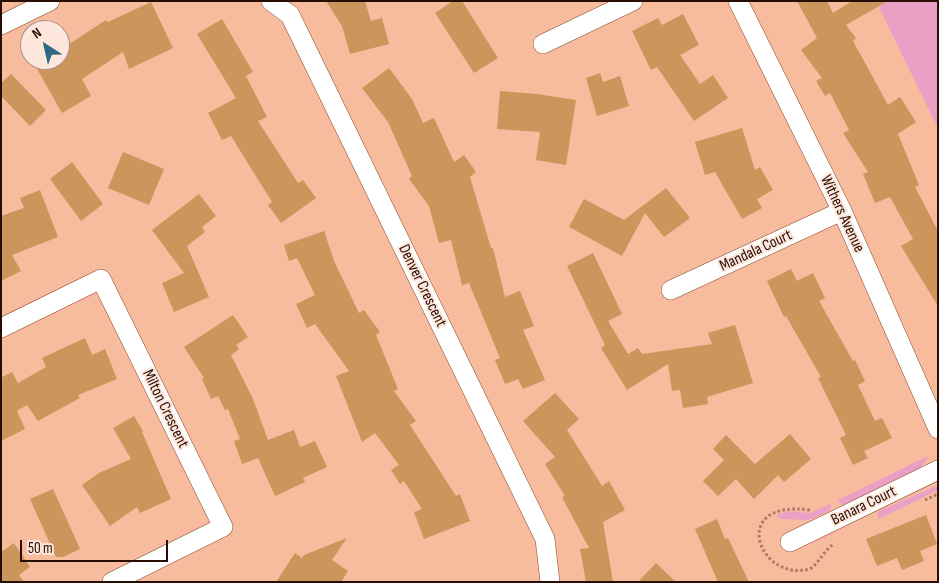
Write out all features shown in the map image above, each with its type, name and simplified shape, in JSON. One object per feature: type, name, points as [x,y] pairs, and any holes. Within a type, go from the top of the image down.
[{"type":"street","points":[[1,25],[50,1]]},
{"type":"street","name":"Denver Crescent","points":[[271,1],[290,15],[545,539],[550,582]]},
{"type":"street","points":[[543,44],[633,1]]},
{"type":"street","name":"Withers Avenue","points":[[738,1],[842,211],[938,429]]},
{"type":"street","name":"Mandala Court","points":[[671,290],[842,211]]},
{"type":"street","name":"Milton Crescent","points":[[1,328],[101,280],[223,527],[112,582]]},
{"type":"street","name":"Banara Court","points":[[790,542],[938,470]]},
{"type":"shaded area","points":[[876,1],[938,1],[938,127],[931,114]]},
{"type":"shaded area","points":[[926,457],[928,458],[920,468],[848,503],[842,505],[838,500]]},
{"type":"shaded area","points":[[934,487],[938,487],[938,490],[879,519],[877,512]]},
{"type":"shaded area","points":[[830,504],[829,511],[812,519],[782,519],[775,516],[787,511],[810,513]]},
{"type":"building","points":[[326,1],[365,1],[371,21],[382,18],[389,44],[350,54],[342,26]]},
{"type":"building","points":[[453,1],[462,1],[498,58],[474,73],[435,13]]},
{"type":"building","points":[[797,1],[827,1],[833,13],[852,1],[888,1],[846,25],[856,38],[853,41],[888,105],[900,97],[916,122],[898,134],[919,185],[915,187],[938,231],[938,306],[901,246],[913,239],[890,197],[875,203],[863,174],[868,172],[843,133],[849,130],[830,93],[825,96],[816,81],[822,78],[801,50],[817,38]]},
{"type":"building","points":[[151,2],[173,48],[129,69],[123,52],[82,79],[91,96],[62,113],[38,70],[70,70],[70,43],[106,20],[108,22]]},
{"type":"building","points":[[683,14],[699,45],[680,55],[700,84],[713,75],[728,98],[694,121],[657,67],[651,70],[632,31],[658,18],[662,25]]},
{"type":"building","points":[[222,19],[253,72],[246,76],[267,117],[258,121],[298,183],[303,180],[316,198],[281,223],[268,205],[272,202],[231,136],[222,140],[208,113],[236,98],[197,34]]},
{"type":"building","points":[[389,68],[412,99],[423,123],[434,118],[454,162],[464,155],[476,172],[470,177],[491,248],[493,248],[505,297],[520,291],[534,326],[523,330],[545,380],[523,389],[518,379],[505,384],[495,360],[500,358],[469,283],[462,285],[451,240],[439,243],[429,206],[409,179],[412,176],[388,122],[362,88]]},
{"type":"building","points":[[600,73],[603,82],[620,76],[629,106],[597,116],[586,78]]},
{"type":"building","points":[[11,74],[46,110],[30,126],[1,96],[1,83]]},
{"type":"building","points":[[500,91],[576,100],[566,165],[536,160],[540,132],[497,129]]},
{"type":"building","points":[[742,128],[755,170],[760,167],[773,190],[757,199],[762,208],[742,219],[715,172],[705,175],[695,142]]},
{"type":"building","points":[[123,152],[164,169],[149,205],[108,188]]},
{"type":"building","points":[[72,162],[103,204],[81,221],[50,179]]},
{"type":"building","points":[[666,188],[690,218],[664,237],[645,213],[622,256],[569,227],[584,199],[624,220]]},
{"type":"building","points":[[40,190],[58,237],[12,255],[21,271],[1,281],[1,216],[24,208],[20,198]]},
{"type":"building","points":[[199,194],[216,216],[202,227],[205,232],[187,246],[209,297],[174,312],[162,283],[184,273],[152,230]]},
{"type":"building","points":[[324,231],[334,261],[359,313],[364,310],[380,332],[376,335],[398,389],[394,391],[416,421],[410,425],[456,496],[460,494],[470,521],[424,539],[414,512],[422,509],[404,481],[400,484],[391,470],[399,465],[375,433],[362,442],[336,376],[349,371],[315,324],[307,328],[296,304],[315,295],[297,258],[289,261],[284,245]]},
{"type":"building","points":[[593,253],[622,314],[608,321],[628,354],[638,348],[642,354],[712,344],[708,333],[735,325],[753,383],[707,397],[708,404],[683,408],[680,390],[672,391],[668,364],[627,390],[601,348],[605,345],[567,266]]},
{"type":"building","points":[[791,269],[797,281],[813,273],[825,298],[819,301],[853,361],[855,360],[865,381],[858,385],[875,421],[882,418],[892,438],[864,451],[868,458],[853,465],[840,438],[846,435],[818,378],[821,377],[786,316],[784,317],[767,281]]},
{"type":"building","points":[[233,315],[248,337],[236,345],[239,349],[231,355],[253,399],[268,440],[294,430],[300,447],[315,441],[327,467],[303,478],[305,482],[275,496],[258,458],[242,464],[234,441],[240,439],[228,409],[225,410],[218,396],[211,399],[202,379],[204,378],[184,347]]},
{"type":"building","points":[[85,338],[92,355],[105,349],[117,379],[78,395],[80,398],[38,421],[27,405],[17,411],[25,429],[1,441],[1,375],[2,377],[12,372],[18,383],[46,367],[42,358]]},
{"type":"building","points":[[555,393],[579,419],[567,430],[602,486],[609,481],[625,510],[603,522],[613,582],[586,582],[580,549],[589,548],[562,497],[565,496],[545,464],[555,457],[523,421]]},
{"type":"building","points":[[134,416],[143,431],[171,499],[140,513],[137,507],[110,526],[82,485],[99,473],[131,459],[113,428]]},
{"type":"building","points":[[790,434],[811,459],[784,482],[778,475],[754,499],[736,479],[718,496],[703,481],[724,460],[713,449],[726,435],[755,464]]},
{"type":"building","points":[[53,489],[80,549],[63,557],[56,557],[30,499]]},
{"type":"building","points":[[926,515],[937,544],[920,551],[924,561],[902,570],[897,558],[877,566],[866,539]]},
{"type":"building","points":[[717,519],[725,539],[728,538],[749,582],[718,582],[695,529]]},
{"type":"building","points":[[347,538],[332,560],[348,571],[341,582],[276,582],[295,553],[302,558],[304,555]]},
{"type":"building","points":[[14,543],[30,567],[19,575],[24,582],[1,582],[1,552]]},
{"type":"building","points":[[656,563],[676,582],[638,582]]}]
